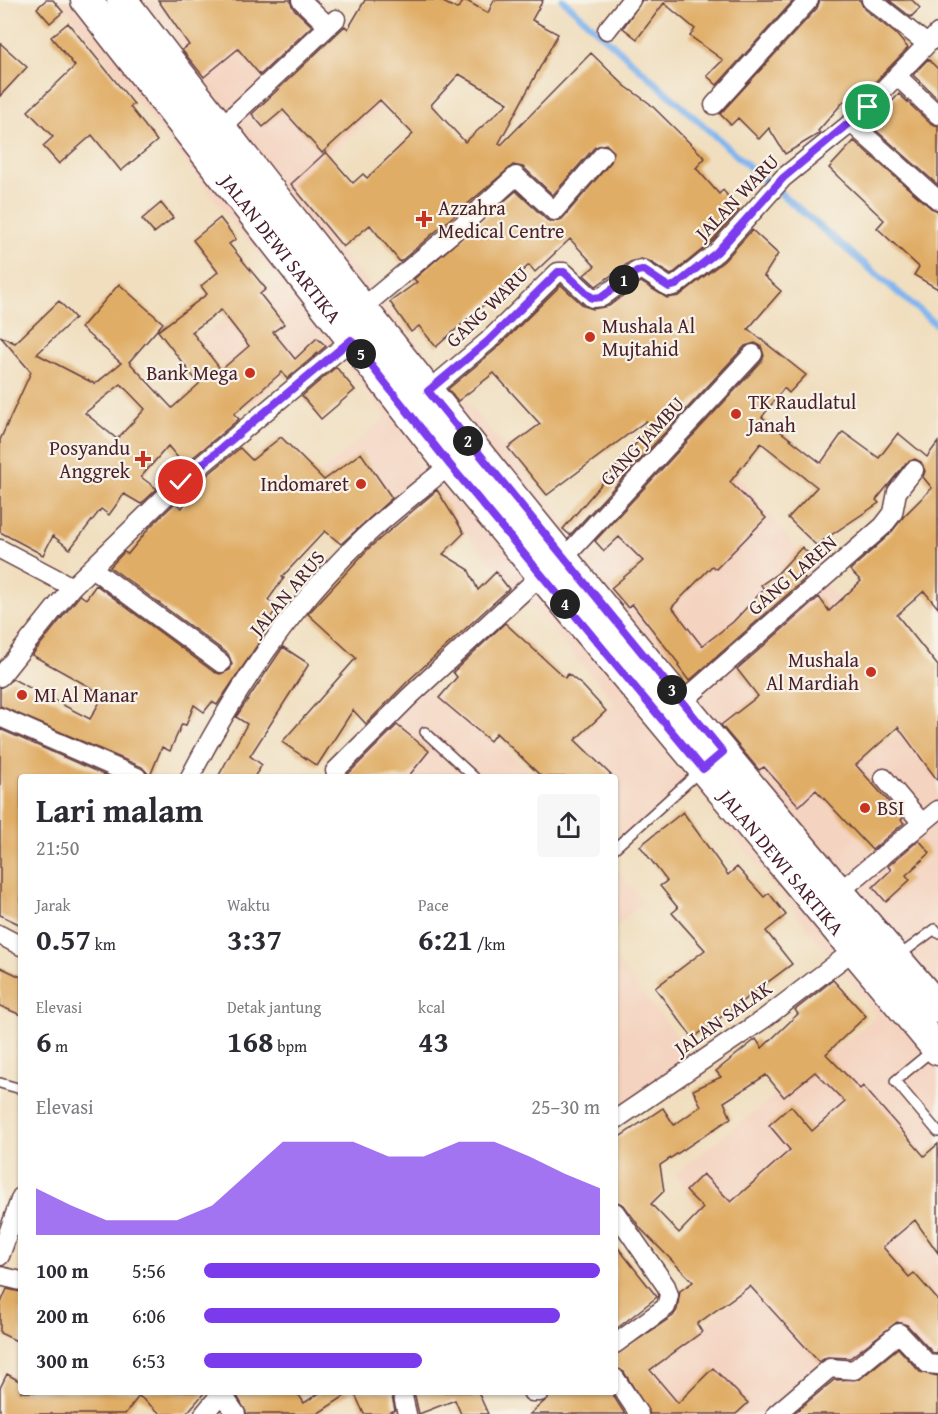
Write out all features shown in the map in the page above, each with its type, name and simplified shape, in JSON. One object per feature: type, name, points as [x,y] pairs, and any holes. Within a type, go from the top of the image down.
[{"type":"main road","name":"JALAN DEWI SARTIKA","points":[[86,0],[450,465],[682,702],[713,761],[840,891],[938,1008]]},
{"type":"main road","name":"JALAN DEWI SARTIKA","points":[[122,0],[428,391],[552,567],[713,761],[854,950],[937,1049]]},
{"type":"street","points":[[220,128],[331,22],[301,0]]},
{"type":"street","points":[[607,30],[631,0]]},
{"type":"street","points":[[714,105],[809,0]]},
{"type":"street","points":[[871,0],[932,38]]},
{"type":"street","name":"JALAN WARU","points":[[669,287],[676,285],[717,252],[766,194],[851,123],[932,38]]},
{"type":"street","points":[[898,76],[938,115]]},
{"type":"street","points":[[851,123],[938,201]]},
{"type":"street","points":[[362,308],[468,220],[516,176],[520,177],[553,211],[603,155]]},
{"type":"street","name":"GANG WARU","points":[[428,391],[488,341],[558,272],[564,272],[592,298],[602,297],[637,271],[643,270],[669,287]]},
{"type":"street","points":[[0,677],[72,587],[181,482],[351,340]]},
{"type":"street","name":"GANG JAMBU","points":[[335,771],[417,689],[552,567],[753,354]]},
{"type":"street","name":"JALAN ARUS","points":[[192,774],[245,681],[300,608],[360,542],[450,465]]},
{"type":"street","name":"GANG LAREN","points":[[682,702],[884,526],[893,513],[897,492],[914,470]]},
{"type":"street","points":[[0,549],[72,587]]},
{"type":"street","points":[[93,569],[221,663]]},
{"type":"street","points":[[0,717],[130,774]]},
{"type":"street","points":[[884,778],[922,823]]},
{"type":"street","points":[[840,891],[938,810]]},
{"type":"street","points":[[0,935],[18,944]]},
{"type":"street","name":"JALAN SALAK","points":[[618,1118],[765,1018],[854,950]]},
{"type":"street","points":[[0,1256],[18,1205]]},
{"type":"street","points":[[618,1216],[666,1286],[669,1295],[666,1306],[618,1342]]},
{"type":"street","points":[[0,1276],[18,1280]]},
{"type":"street","points":[[780,1413],[830,1368],[854,1370],[899,1333],[928,1364],[938,1365]]},
{"type":"street","points":[[618,1382],[639,1414]]},
{"type":"street","points":[[204,1414],[219,1395]]},
{"type":"street","points":[[223,1395],[236,1414]]},
{"type":"street","points":[[403,1395],[407,1414]]},
{"type":"lane","points":[[425,732],[471,774]]},
{"type":"lane","points":[[618,845],[713,761]]},
{"type":"lane","points":[[896,958],[935,929],[938,933]]},
{"type":"lane","points":[[937,1049],[895,1081],[938,1132]]},
{"type":"lane","points":[[0,1083],[18,1088]]},
{"type":"shaded area","points":[[59,0],[318,0],[341,16],[398,93],[291,191],[595,556],[720,454],[855,619],[786,679],[866,758],[938,700],[938,807],[927,817],[938,829],[938,1414],[641,1414],[625,1393],[748,1288],[674,1174],[877,1016],[692,783],[618,849],[618,774],[544,774],[615,702],[417,478],[345,542],[297,495],[386,416],[322,336],[251,405],[200,338],[276,278]]},
{"type":"shaded area","points":[[424,682],[534,774],[365,774],[352,762]]},
{"type":"shaded area","points":[[618,871],[644,901],[618,925]]},
{"type":"shaded area","points":[[618,963],[693,1056],[618,1106]]},
{"type":"building","points":[[46,0],[53,0],[63,12],[50,23],[37,8]]},
{"type":"building","points":[[158,0],[290,0],[293,8],[312,26],[260,75],[238,49],[204,77],[182,50],[189,45]]},
{"type":"building","points":[[365,0],[439,0],[457,9],[465,0],[488,13],[494,0],[543,0],[532,20],[558,34],[499,143],[501,145],[591,53],[625,86],[649,103],[705,158],[696,168],[719,194],[723,190],[739,210],[709,244],[671,275],[649,261],[641,259],[630,262],[596,286],[584,275],[595,266],[570,239],[535,272],[529,265],[436,347],[419,326],[411,332],[390,302],[417,282],[414,279],[516,191],[547,220],[552,222],[562,219],[611,162],[614,152],[606,144],[595,147],[553,195],[523,167],[513,165],[400,262],[370,225],[343,247],[291,184],[326,152],[353,183],[363,174],[367,178],[413,134],[380,100],[322,153],[283,110],[263,127],[252,114],[345,26],[348,29]],"holes":[[[459,74],[508,103],[465,142],[431,105]]]},
{"type":"building","points":[[642,0],[794,0],[717,85],[707,76],[723,60],[690,36],[695,29],[664,3],[637,39],[623,28]]},
{"type":"building","points":[[820,0],[860,0],[864,9],[896,34],[908,48],[851,107],[844,101],[818,131],[820,133],[785,154],[769,128],[759,139],[738,118],[731,125],[720,114],[817,8]]},
{"type":"building","points":[[889,0],[912,0],[920,8],[911,17]]},
{"type":"building","points":[[68,23],[134,104],[130,107],[157,141],[121,171],[92,135],[59,164],[43,146],[53,137],[28,111],[75,66],[51,37]]},
{"type":"building","points":[[0,43],[27,67],[0,96]]},
{"type":"building","points":[[928,59],[938,69],[938,99],[913,75]]},
{"type":"building","points":[[899,94],[930,123],[938,126],[938,185],[870,125]]},
{"type":"building","points":[[854,141],[931,208],[938,211],[938,289],[914,275],[919,267],[877,228],[884,220],[829,168]]},
{"type":"building","points":[[161,203],[173,218],[154,233],[142,219]]},
{"type":"building","points":[[220,218],[236,239],[229,244],[266,289],[260,294],[284,324],[273,332],[295,359],[317,338],[326,346],[287,379],[282,372],[234,414],[239,419],[184,465],[168,446],[141,477],[157,489],[141,504],[124,494],[109,515],[101,509],[70,549],[53,536],[43,555],[0,532],[0,440],[31,372],[0,336],[15,343],[59,301],[75,318],[37,354],[95,384],[121,363],[81,328],[119,284],[163,323],[129,362],[172,408],[199,384],[158,331],[207,294],[201,286],[218,272],[193,240]],"holes":[[[221,310],[249,346],[221,370],[192,332]],[[121,384],[145,409],[117,439],[85,413]]]},
{"type":"building","points":[[752,230],[778,254],[764,276],[781,291],[748,329],[806,375],[789,393],[784,388],[762,417],[821,463],[843,432],[879,458],[898,433],[927,457],[938,442],[938,608],[924,591],[897,615],[938,666],[938,781],[898,727],[856,765],[903,818],[901,820],[904,823],[872,850],[816,790],[799,806],[764,767],[759,770],[721,725],[758,696],[737,669],[819,597],[829,611],[861,581],[850,570],[890,534],[932,488],[923,477],[925,471],[921,462],[915,459],[906,463],[876,500],[879,503],[816,545],[788,518],[817,487],[761,443],[730,482],[766,518],[716,569],[712,566],[672,607],[702,646],[733,622],[764,589],[761,585],[778,573],[802,547],[816,561],[802,575],[805,579],[689,681],[678,666],[679,664],[632,604],[628,608],[611,588],[643,561],[619,537],[604,551],[595,541],[761,362],[764,356],[761,346],[755,343],[745,346],[570,535],[563,529],[651,426],[646,421],[547,495],[508,448],[540,424],[494,373],[458,401],[448,389],[496,349],[561,285],[584,306],[593,309],[609,306],[641,282],[667,298],[679,296],[724,261]]},
{"type":"building","points":[[336,367],[355,390],[321,419],[302,396]]},
{"type":"building","points":[[281,437],[324,480],[361,453],[392,498],[341,544],[325,531],[282,577],[284,578],[268,600],[278,607],[260,632],[264,635],[217,705],[212,702],[204,712],[194,705],[186,725],[182,724],[170,751],[162,747],[151,774],[142,767],[0,706],[0,688],[13,679],[90,719],[104,695],[32,655],[80,595],[86,599],[96,585],[214,672],[220,674],[230,670],[232,664],[228,654],[110,567],[124,552],[128,554],[150,527],[175,503],[182,508],[199,482],[240,448],[252,460]]},
{"type":"building","points":[[437,490],[464,533],[443,554],[468,569],[478,590],[496,572],[509,589],[409,680],[366,724],[353,710],[317,766],[282,742],[356,658],[308,614],[368,549]]},
{"type":"building","points":[[505,623],[565,678],[568,674],[583,686],[606,711],[575,740],[610,774],[539,774],[496,733],[490,741],[439,698],[457,677],[453,672]]},
{"type":"building","points":[[283,647],[309,664],[250,756],[262,765],[256,774],[220,774],[247,724],[236,717]]},
{"type":"building","points":[[397,725],[429,751],[410,774],[348,774]]},
{"type":"building","points":[[0,729],[102,774],[18,774],[18,924],[0,915]]},
{"type":"building","points":[[683,812],[728,875],[737,867],[764,897],[769,893],[786,915],[766,931],[792,964],[693,1038],[655,988],[705,950],[672,913],[678,908],[660,886],[667,881],[640,846]]},
{"type":"building","points":[[919,840],[930,853],[906,875],[910,880],[886,902],[873,887],[891,870],[888,866]]},
{"type":"building","points":[[0,967],[18,976],[18,1014],[0,1006]]},
{"type":"building","points":[[833,980],[866,1016],[826,1054],[860,1089],[863,1086],[924,1156],[938,1144],[938,1253],[915,1220],[883,1247],[909,1277],[914,1273],[938,1300],[938,1354],[933,1353],[907,1325],[897,1322],[850,1358],[827,1357],[819,1362],[750,1286],[697,1324],[702,1332],[650,1370],[678,1403],[713,1368],[748,1403],[736,1414],[650,1414],[624,1372],[618,1369],[618,1353],[673,1316],[677,1310],[680,1291],[693,1282],[641,1229],[624,1205],[618,1202],[618,1138],[663,1108],[674,1125],[701,1106],[693,1090],[721,1077],[716,1071],[756,1039],[762,1048],[798,1014],[795,1010]],"holes":[[[815,1072],[845,1102],[812,1131],[791,1106],[769,1125],[790,1150],[731,1202],[703,1174],[686,1191],[703,1208],[679,1233],[651,1204],[664,1191],[660,1165],[731,1118],[724,1102],[766,1075],[784,1097]]]},
{"type":"building","points":[[618,1248],[657,1297],[618,1328]]},
{"type":"building","points":[[7,1289],[18,1291],[18,1342],[0,1333],[0,1305]]},
{"type":"building","points":[[898,1348],[920,1372],[938,1376],[938,1414],[793,1414],[834,1380],[860,1379]]},
{"type":"building","points":[[7,1374],[18,1380],[18,1395],[202,1395],[186,1414],[161,1414],[139,1396],[125,1414],[0,1414],[0,1388]]},
{"type":"building","points":[[237,1395],[299,1395],[304,1403],[316,1395],[346,1395],[317,1414],[247,1414]]},
{"type":"building","points":[[355,1395],[392,1395],[395,1410],[386,1414],[364,1414]]},
{"type":"building","points":[[415,1395],[479,1395],[488,1414],[461,1414],[455,1400],[419,1414]]},
{"type":"building","points":[[552,1395],[613,1395],[625,1414],[530,1414]]},
{"type":"waterway","points":[[563,0],[761,177],[938,326]]},
{"type":"place","name":"Azzahra Medical Centre","points":[[424,219]]},
{"type":"place","name":"Mushala Al Mujtahid","points":[[590,337]]},
{"type":"place","name":"Bank Mega","points":[[250,373]]},
{"type":"place","name":"TK Raudlatul Janah","points":[[736,414]]},
{"type":"place","name":"Posyandu Anggrek","points":[[143,459]]},
{"type":"place","name":"Indomaret","points":[[361,484]]},
{"type":"place","name":"Mushala Al Mardiah","points":[[871,672]]},
{"type":"place","name":"MI Al Manar","points":[[22,695]]},
{"type":"place","name":"BSI","points":[[865,808]]},
{"type":"route","points":[[181,482],[351,340],[450,465],[703,769],[723,752],[428,391],[488,341],[558,272],[564,272],[592,298],[602,297],[637,271],[643,270],[669,287],[676,285],[717,252],[766,194],[783,178],[868,107]]}]
